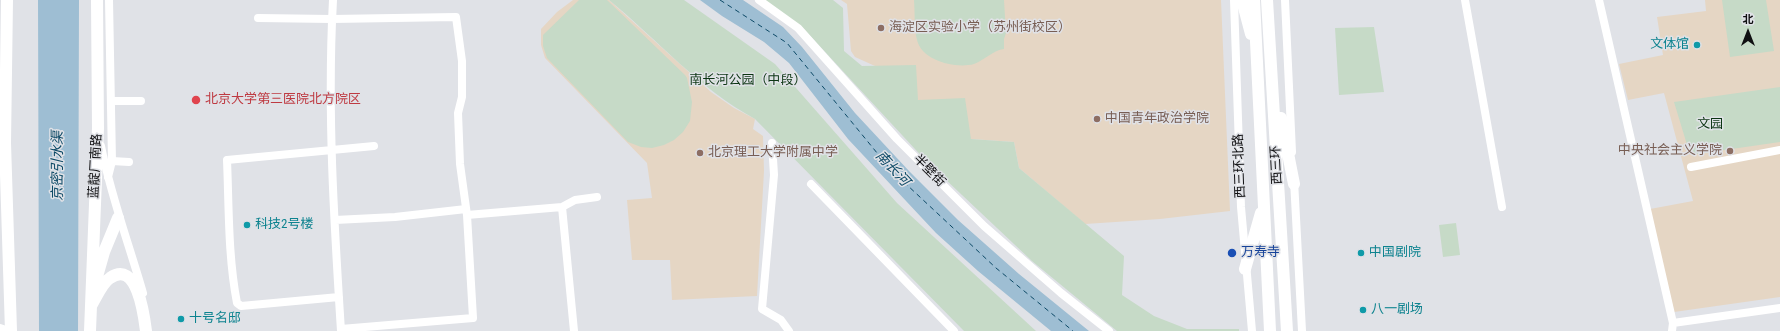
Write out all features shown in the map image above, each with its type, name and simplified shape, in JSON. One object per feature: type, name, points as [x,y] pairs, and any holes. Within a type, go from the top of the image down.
[{"type":"highway","points":[[4,0],[7,13]]},
{"type":"highway","points":[[7,0],[3,92],[3,140],[10,331]]},
{"type":"highway","name":"蓝靛厂南路","points":[[90,331],[98,128],[97,0]]},
{"type":"highway","points":[[97,26],[103,0]]},
{"type":"highway","points":[[1242,0],[1258,62]]},
{"type":"highway","name":"西三环","points":[[1254,0],[1265,202],[1270,331]]},
{"type":"highway","name":"西三环","points":[[1267,0],[1287,331]]},
{"type":"highway","points":[[1270,45],[1273,0]]},
{"type":"highway","points":[[1272,76],[1294,184]]},
{"type":"highway","points":[[1245,269],[1265,202]]},
{"type":"highway","points":[[90,307],[104,252],[118,218]]},
{"type":"highway","points":[[90,307],[109,278],[117,274],[125,275],[133,280],[139,295],[146,331]]},
{"type":"street","name":"蓝靛厂南路","points":[[108,180],[112,161],[109,0]]},
{"type":"street","points":[[258,18],[332,19],[456,17],[462,61],[462,97],[458,113],[460,164],[466,212],[472,318],[341,330],[332,150],[332,19],[333,0]]},
{"type":"street","name":"半壁街","points":[[759,0],[798,28],[896,139],[984,226],[1061,293],[1110,331]]},
{"type":"street","name":"西三环北路","points":[[1234,0],[1241,207],[1245,269],[1252,331]]},
{"type":"street","points":[[1285,0],[1302,331]]},
{"type":"street","points":[[1465,0],[1502,207]]},
{"type":"street","points":[[1599,0],[1672,327],[1780,308]]},
{"type":"street","points":[[111,101],[141,101]]},
{"type":"street","points":[[98,128],[108,180],[118,218],[144,295],[149,331]]},
{"type":"street","points":[[772,143],[774,175],[762,309],[781,320],[789,331]]},
{"type":"street","points":[[339,296],[241,306],[237,303],[233,284],[227,160],[374,146]]},
{"type":"street","points":[[1691,166],[1780,150]]},
{"type":"street","points":[[112,161],[128,162]]},
{"type":"street","points":[[811,184],[954,331]]},
{"type":"street","points":[[335,220],[562,207],[575,200],[597,197]]},
{"type":"street","points":[[562,207],[574,331]]},
{"type":"street","points":[[0,328],[10,331]]},
{"type":"shaded area","name":"北京理工大学附属中学","points":[[573,0],[609,0],[711,92],[734,108],[755,119],[753,129],[763,136],[764,171],[757,296],[672,300],[670,260],[632,260],[627,200],[652,198],[647,163],[545,58],[541,45],[541,29],[557,12]]},
{"type":"shaded area","name":"中国青年政治学院","points":[[841,0],[1221,0],[1230,211],[1160,219],[1085,224],[1019,168],[1014,142],[971,139],[918,100],[887,66],[875,66],[855,57],[851,51],[847,4]]},
{"type":"shaded area","name":"中央社会主义学院","points":[[1705,0],[1780,0],[1780,297],[1674,312],[1650,209],[1693,201],[1664,93],[1628,100],[1619,64],[1663,55],[1657,17],[1706,11]]},
{"type":"green space","points":[[579,0],[607,0],[685,75],[692,102],[690,121],[683,132],[674,140],[664,145],[652,148],[641,147],[628,142],[547,58],[543,46],[543,35]]},
{"type":"green space","name":"南长河公园（中段）","points":[[609,0],[684,0],[775,64],[897,203],[1036,331],[964,331],[755,119],[715,93],[696,78]]},
{"type":"green space","points":[[764,0],[833,0],[843,8],[844,51],[862,66],[916,65],[918,100],[965,98],[971,139],[1014,142],[1019,168],[1124,256],[1122,295],[1154,316],[1187,329],[1239,329],[1239,331],[1117,331],[1032,261],[927,162],[802,27]]},
{"type":"green space","points":[[914,0],[1004,0],[1006,33],[1004,39],[1004,49],[996,51],[974,64],[967,65],[949,64],[932,58],[920,47],[917,40]]},
{"type":"green space","points":[[1722,0],[1766,0],[1774,51],[1730,57]]},
{"type":"green space","points":[[1374,27],[1384,92],[1339,95],[1335,28]]},
{"type":"green space","name":"文园","points":[[1780,87],[1780,142],[1697,154],[1688,148],[1674,102]]},
{"type":"green space","points":[[1456,223],[1460,255],[1443,257],[1439,225]]},
{"type":"water","name":"京密引水渠","points":[[38,0],[79,0],[78,331],[39,331]]},
{"type":"water","name":"南长河","points":[[700,0],[743,0],[783,27],[802,47],[855,113],[909,171],[958,220],[1019,274],[1089,331],[1051,331],[978,271],[936,233],[848,139],[789,63],[764,42],[722,16]]},
{"type":"ferry route","points":[[720,0],[787,43],[891,170],[996,268],[1073,331]]},
{"type":"place","name":"海淀区实验小学（苏州街校区）","points":[[881,28]]},
{"type":"place","name":"文体馆","points":[[1697,45]]},
{"type":"place","name":"北京大学第三医院北方院区","points":[[196,100]]},
{"type":"place","name":"中国青年政治学院","points":[[1097,119]]},
{"type":"place","name":"中央社会主义学院","points":[[1730,151]]},
{"type":"place","name":"北京理工大学附属中学","points":[[700,153]]},
{"type":"place","name":"科技2号楼","points":[[247,225]]},
{"type":"place","name":"万寿寺","points":[[1232,253]]},
{"type":"place","name":"中国剧院","points":[[1361,253]]},
{"type":"place","name":"八一剧场","points":[[1363,310]]},
{"type":"place","name":"十号名邸","points":[[181,319]]}]
